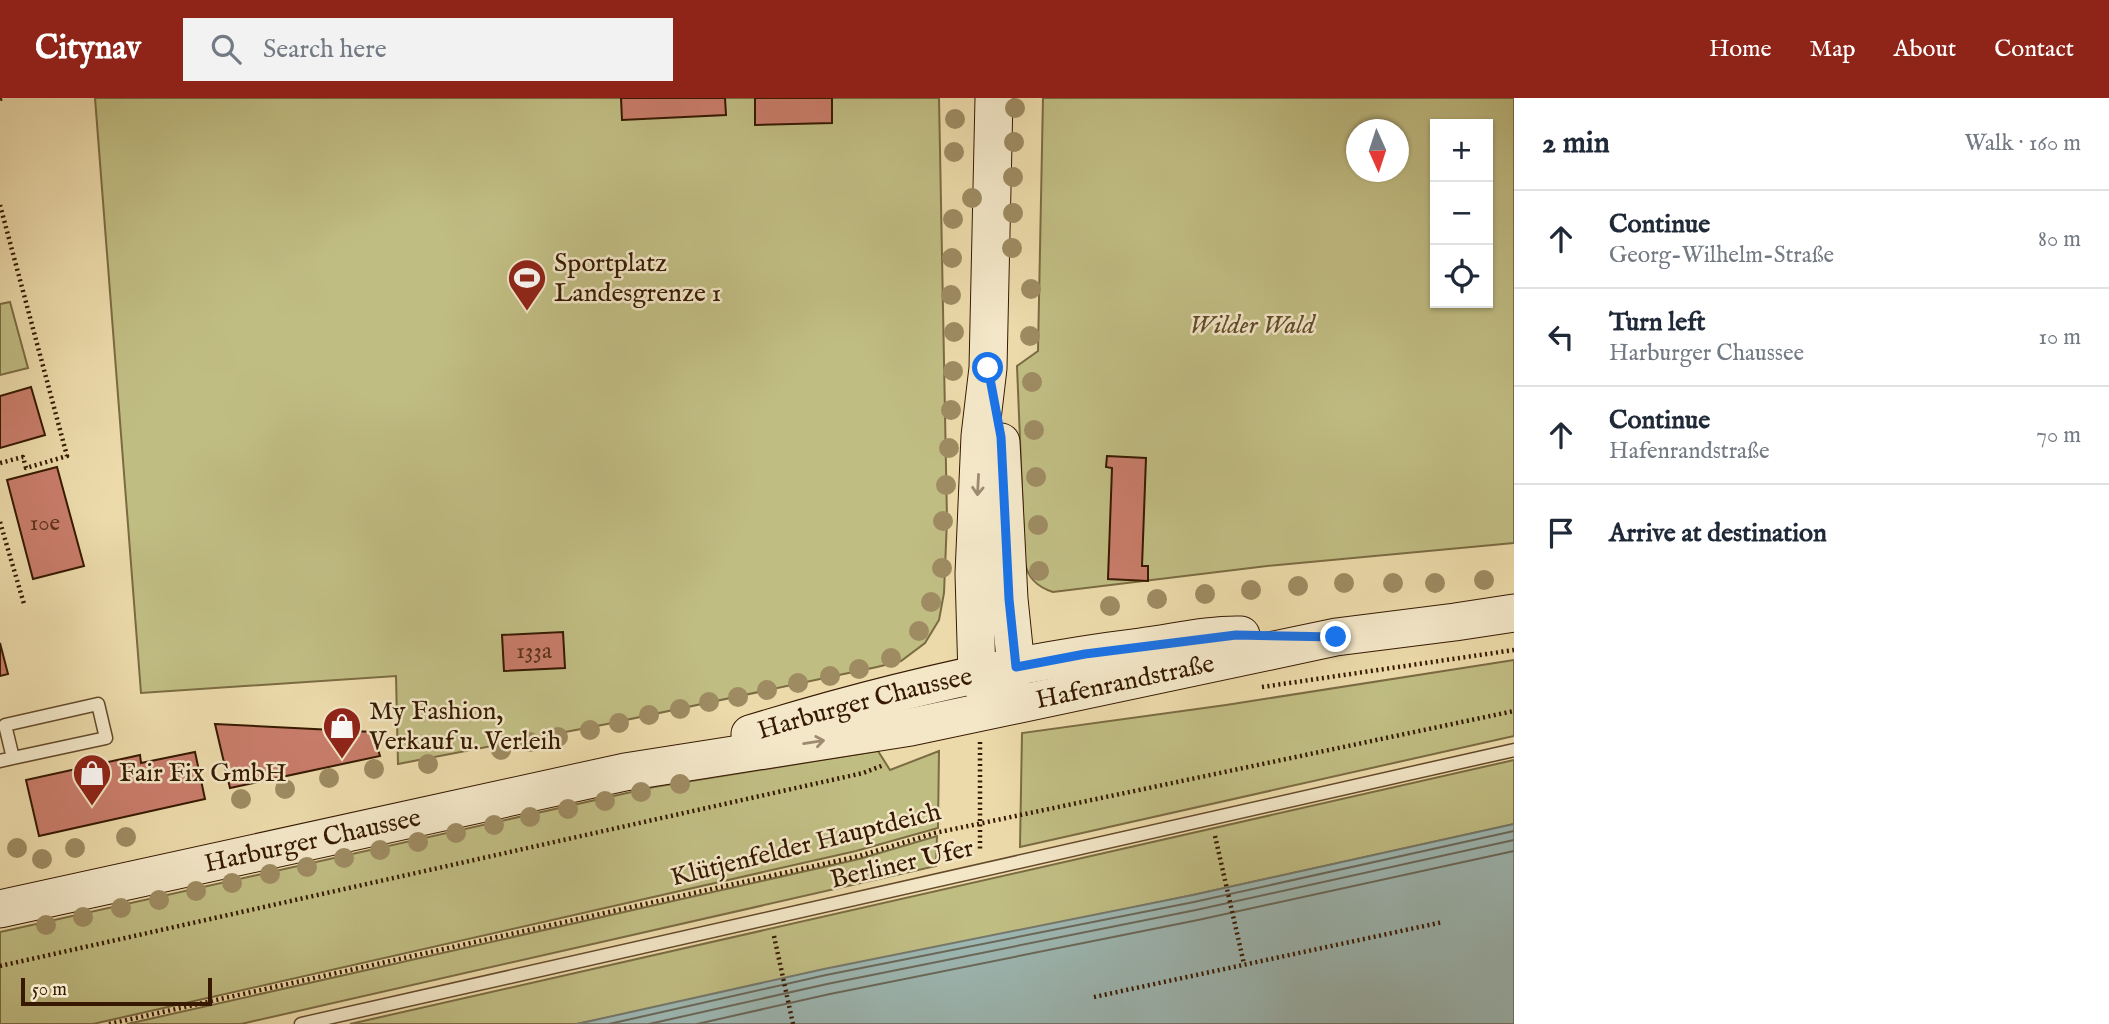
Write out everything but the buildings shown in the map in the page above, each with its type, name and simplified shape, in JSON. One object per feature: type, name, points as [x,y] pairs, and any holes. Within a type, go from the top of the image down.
[{"type":"main road","points":[[994,98],[988,368],[980,436],[974,573],[977,676],[996,709]]},
{"type":"main road","points":[[988,368],[1001,437],[1009,599],[1016,667],[996,709]]},
{"type":"main road","name":"Hafenrandstraße","points":[[996,709],[1336,637],[1514,613]]},
{"type":"main road","name":"Hafenrandstraße","points":[[1066,657],[1236,635],[1336,637]]},
{"type":"main road","name":"Harburger Chaussee","points":[[625,772],[826,710],[1066,657]]},
{"type":"main road","name":"Harburger Chaussee","points":[[3,904],[625,772],[911,727],[996,709]]},
{"type":"lane","points":[[98,704],[106,738],[6,760],[5,725],[98,704]]},
{"type":"lane","name":"Berliner Ufer","points":[[301,1024],[1514,750]]},
{"type":"path","points":[[0,205],[67,456],[26,468],[23,457],[0,463]]},
{"type":"path","points":[[0,522],[24,604]]},
{"type":"path","points":[[1261,687],[1514,650]]},
{"type":"path","name":"Klütjenfelder Hauptdeich","points":[[108,1024],[859,856],[935,833],[1514,711]]},
{"type":"path","points":[[980,856],[981,744]]},
{"type":"path","points":[[0,967],[863,773],[893,761]]},
{"type":"path","points":[[1211,818],[1244,964]]},
{"type":"path","points":[[771,918],[793,1024]]},
{"type":"path","points":[[1094,997],[1443,922]]},
{"type":"green space","name":"Sportplatz Landesgrenze 1","points":[[95,98],[939,98],[947,519],[944,593],[939,620],[925,643],[901,661],[877,667],[607,724],[398,764],[396,676],[141,693]]},
{"type":"green space","name":"Wilder Wald","points":[[1043,98],[1514,98],[1514,543],[1267,566],[1053,592],[1038,585],[1031,578],[1025,563],[1017,366],[1038,351]]},
{"type":"green space","points":[[10,302],[28,368],[0,375],[0,304]]},
{"type":"green space","points":[[1514,660],[1514,736],[1020,847],[1022,733],[1226,705]]},
{"type":"green space","points":[[878,751],[890,770],[939,751],[938,828],[856,851],[93,1024],[0,1024],[0,932],[654,787]]},
{"type":"green space","points":[[1514,760],[1514,824],[1193,895],[577,1024],[350,1024]]},
{"type":"green space","points":[[937,836],[936,866],[241,1024],[127,1024],[859,859]]},
{"type":"water","points":[[1514,824],[1514,1024],[577,1024],[824,969],[1193,895]]},
{"type":"place","name":"Sportplatz Landesgrenze 1","points":[[527,312]]},
{"type":"place","name":"My Fashion, Verkauf u. Verleih","points":[[342,760]]},
{"type":"place","name":"Fair Fix GmbH","points":[[92,807]]},
{"type":"route","points":[[988,368],[1001,437],[1009,599],[1016,667],[1085,654],[1236,635],[1336,637]]}]
